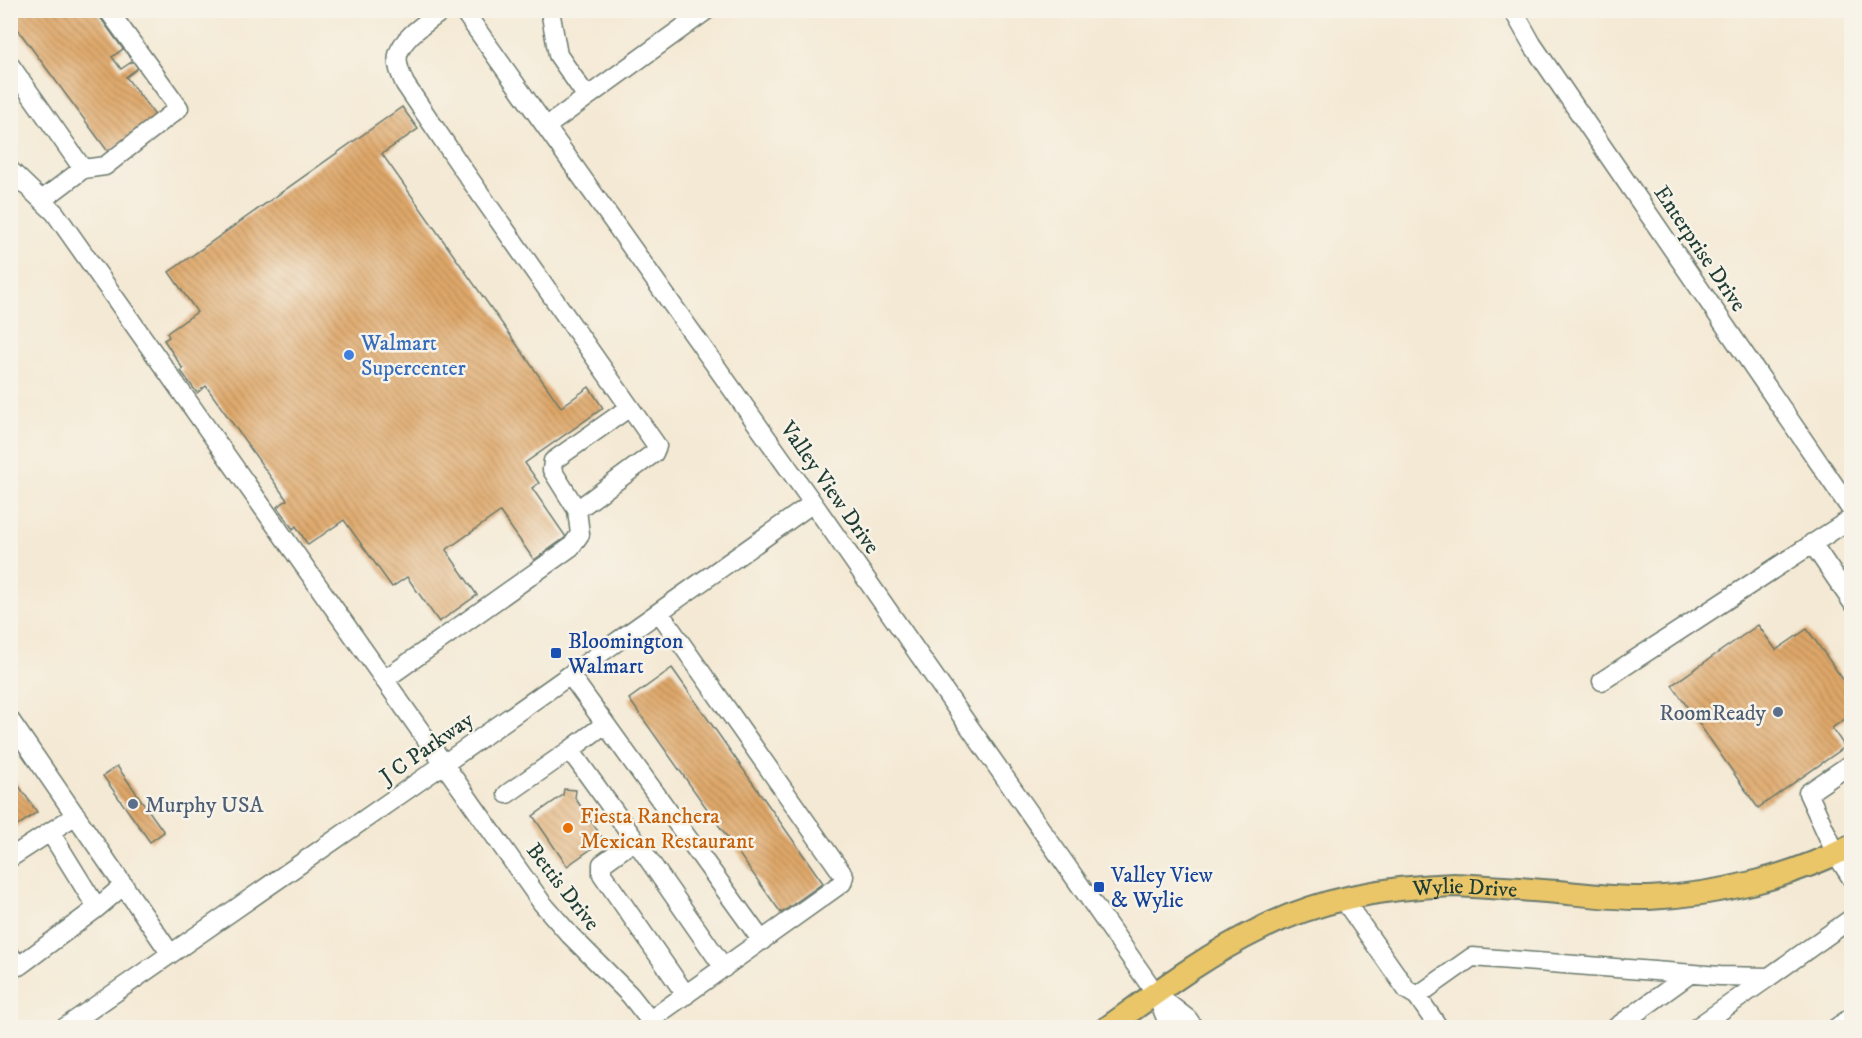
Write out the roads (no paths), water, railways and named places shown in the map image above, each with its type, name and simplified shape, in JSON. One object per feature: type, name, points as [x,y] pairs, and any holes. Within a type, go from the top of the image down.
[{"type":"main road","name":"Wylie Drive","points":[[1107,1028],[1230,945],[1261,928],[1319,905],[1397,890],[1454,885],[1635,898],[1686,896],[1791,872],[1844,850]]},
{"type":"street","points":[[42,200],[82,169],[105,166],[179,108],[108,10]]},
{"type":"street","points":[[443,10],[406,41],[402,48],[398,56],[399,69],[405,84],[657,446],[654,453],[577,510]]},
{"type":"street","name":"Valley View Drive","points":[[463,10],[813,503],[1156,994],[1170,1028]]},
{"type":"street","points":[[550,10],[558,55],[587,97]]},
{"type":"street","points":[[547,126],[707,10]]},
{"type":"street","name":"Enterprise Drive","points":[[1513,10],[1552,73],[1851,511]]},
{"type":"street","points":[[10,64],[82,169]]},
{"type":"street","name":"Bettis Drive","points":[[10,170],[55,213],[542,903],[570,935],[630,995],[653,1024]]},
{"type":"street","points":[[384,680],[571,548],[580,534],[577,510],[552,470],[553,461],[630,407]]},
{"type":"street","name":"J C Parkway","points":[[66,1027],[813,503]]},
{"type":"street","points":[[1602,681],[1851,518]]},
{"type":"street","points":[[1812,543],[1851,602]]},
{"type":"street","points":[[653,1024],[686,995],[843,884],[844,876],[659,612]]},
{"type":"street","points":[[570,675],[762,941]]},
{"type":"street","points":[[10,720],[170,953]]},
{"type":"street","points":[[507,794],[605,724]]},
{"type":"street","points":[[570,750],[724,968]]},
{"type":"street","points":[[1851,763],[1808,793],[1844,850],[1851,879]]},
{"type":"street","points":[[10,858],[76,815]]},
{"type":"street","points":[[50,832],[97,908]]},
{"type":"street","points":[[635,840],[602,864],[602,874],[686,995]]},
{"type":"street","points":[[10,955],[19,966],[97,908],[123,885]]},
{"type":"street","points":[[1344,900],[1407,990],[1417,996],[1439,1028]]},
{"type":"street","points":[[1696,1028],[1851,918]]},
{"type":"street","points":[[1417,996],[1472,957],[1690,974],[1768,977]]},
{"type":"street","points":[[1615,1028],[1690,974]]},
{"type":"street","name":"Valley View Drive","points":[[1156,994],[1188,1020],[1194,1028]]},
{"type":"street","points":[[1836,1028],[1851,1017]]},
{"type":"place","name":"Walmart Supercenter","points":[[349,355]]},
{"type":"place","name":"Bloomington Walmart","points":[[556,653]]},
{"type":"place","name":"RoomReady","points":[[1778,712]]},
{"type":"place","name":"Murphy USA","points":[[133,804]]},
{"type":"place","name":"Fiesta Ranchera Mexican Restaurant","points":[[568,828]]},
{"type":"place","name":"Valley View & Wylie","points":[[1099,887]]}]
